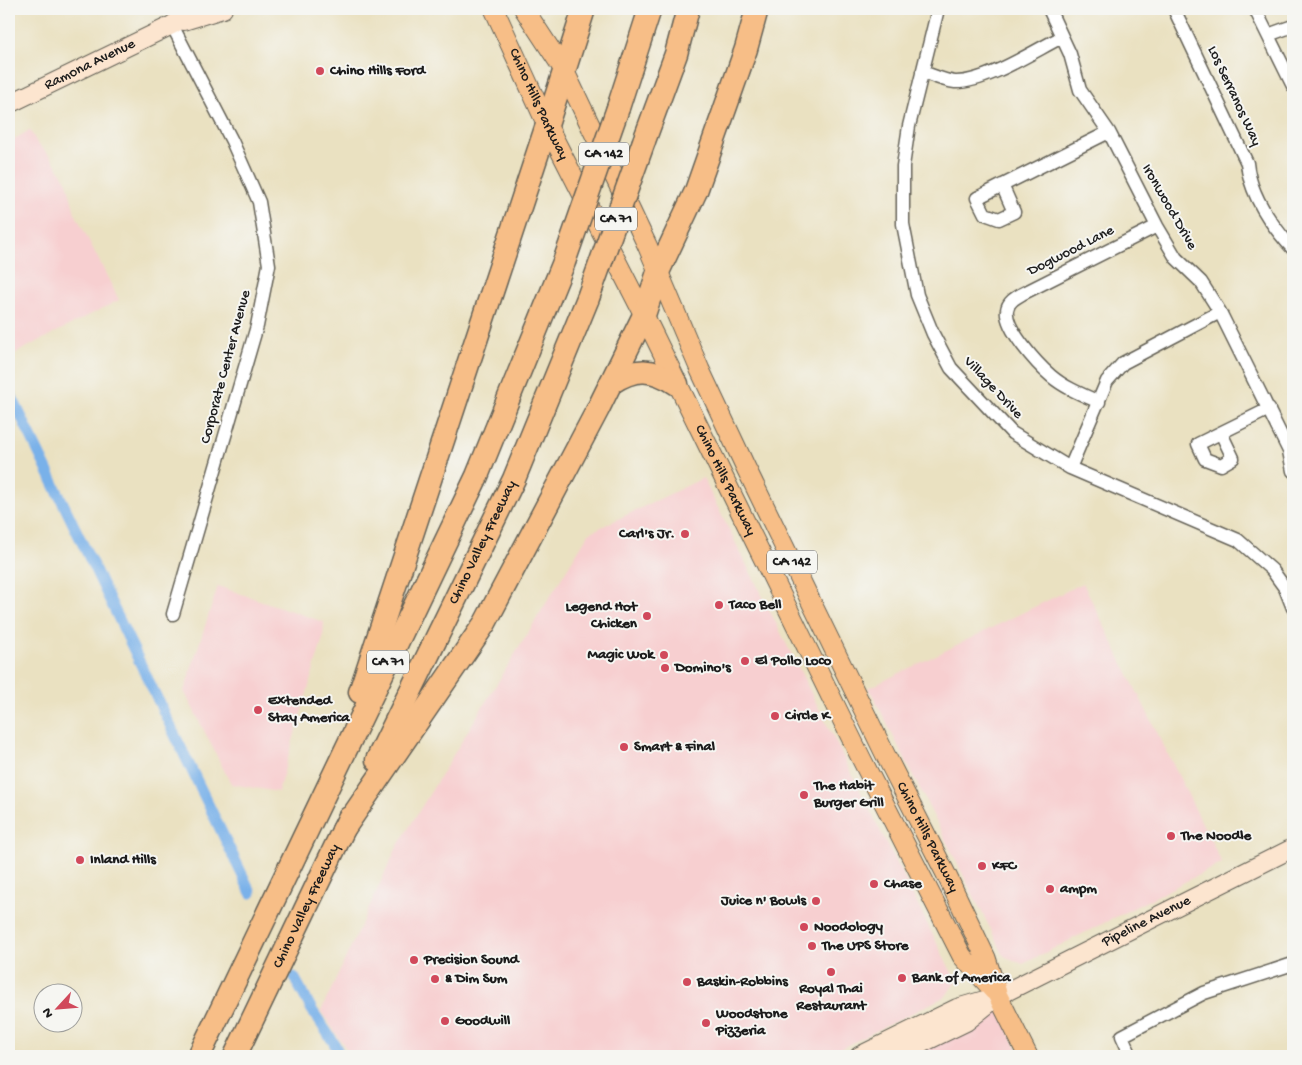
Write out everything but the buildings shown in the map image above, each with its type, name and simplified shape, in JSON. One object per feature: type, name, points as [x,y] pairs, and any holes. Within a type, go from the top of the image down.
[{"type":"highway","points":[[333,775],[584,9]]},
{"type":"highway","name":"CA 71","points":[[199,1056],[477,476],[564,262],[618,108],[650,9]]},
{"type":"highway","name":"Chino Valley Freeway","points":[[235,1056],[514,479],[588,298],[676,54],[688,9]]},
{"type":"highway","points":[[343,830],[485,623],[611,383],[644,315],[658,272],[696,191],[746,49],[757,9]]},
{"type":"highway","points":[[611,383],[623,375],[637,371],[664,375],[677,384]]},
{"type":"main road","name":"Ramona Avenue","points":[[9,104],[172,25],[196,9]]},
{"type":"main road","name":"Ramona Avenue","points":[[172,25],[223,9]]},
{"type":"main road","name":"Chino Hills Parkway","points":[[494,9],[547,125],[644,315],[861,758],[962,956],[998,996]]},
{"type":"main road","name":"Chino Hills Parkway","points":[[524,9],[564,70],[746,468],[885,754],[947,876],[986,958],[998,996],[1028,1056]]},
{"type":"main road","name":"Pipeline Avenue","points":[[859,1056],[957,1008],[998,996],[1293,848]]},
{"type":"main road","name":"Pipeline Avenue","points":[[896,1056],[966,1022],[998,996]]},
{"type":"street","name":"Village Drive","points":[[938,9],[909,126],[903,166],[902,224],[917,295],[951,368],[1012,433],[1070,468],[1238,540],[1272,570],[1285,588],[1293,607]]},
{"type":"street","name":"Ironwood Drive","points":[[1049,9],[1070,54],[1080,90],[1109,132],[1157,226],[1176,258],[1200,282],[1220,312],[1289,451],[1293,471]]},
{"type":"street","name":"Los Serranos Way","points":[[1174,9],[1248,163],[1249,177],[1261,203],[1281,235],[1293,248]]},
{"type":"street","points":[[1255,9],[1293,86]]},
{"type":"street","name":"Corporate Center Avenue","points":[[172,25],[232,141],[259,202],[269,265],[257,326],[173,614]]},
{"type":"street","points":[[1268,35],[1293,26]]},
{"type":"street","points":[[922,72],[952,82],[969,82],[986,76],[1062,37]]},
{"type":"street","points":[[1002,185],[1109,132]]},
{"type":"street","name":"Dogwood Lane","points":[[1099,402],[1052,377],[1010,328],[1006,312],[1010,303],[1022,294],[1157,226]]},
{"type":"street","points":[[1070,468],[1107,381],[1123,363],[1220,312]]},
{"type":"street","points":[[1221,433],[1269,410]]},
{"type":"street","points":[[1131,1056],[1122,1036],[1204,993],[1293,964]]},
{"type":"shaded area","points":[[30,130],[37,143],[51,157],[67,182],[75,213],[119,300],[12,355],[9,349],[9,142]]},
{"type":"shaded area","points":[[703,478],[956,981],[946,996],[826,1056],[351,1056],[321,1011],[397,847],[589,533]]},
{"type":"shaded area","points":[[1083,583],[1222,863],[1023,964],[1004,956],[869,688]]},
{"type":"shaded area","points":[[218,586],[324,622],[323,638],[278,792],[231,784],[184,691]]},
{"type":"shaded area","points":[[995,1002],[1021,1056],[886,1056]]},
{"type":"waterway","points":[[9,391],[251,893]]},
{"type":"waterway","points":[[294,977],[340,1056]]},
{"type":"place","name":"Chino Hills Ford","points":[[320,71]]},
{"type":"place","name":"Carl's Jr.","points":[[685,534]]},
{"type":"place","name":"Taco Bell","points":[[719,605]]},
{"type":"place","name":"Legend Hot Chicken","points":[[647,616]]},
{"type":"place","name":"Magic Wok","points":[[664,655]]},
{"type":"place","name":"El Pollo Loco","points":[[745,661]]},
{"type":"place","name":"Domino's","points":[[665,668]]},
{"type":"place","name":"Extended Stay America","points":[[258,710]]},
{"type":"place","name":"Circle K","points":[[775,716]]},
{"type":"place","name":"Smart & Final","points":[[624,747]]},
{"type":"place","name":"The Habit Burger Grill","points":[[804,795]]},
{"type":"place","name":"The Noodle","points":[[1171,836]]},
{"type":"place","name":"Inland Hills","points":[[80,860]]},
{"type":"place","name":"KFC","points":[[982,866]]},
{"type":"place","name":"Chase","points":[[874,884]]},
{"type":"place","name":"ampm","points":[[1050,889]]},
{"type":"place","name":"Juice n' Bowls","points":[[816,901]]},
{"type":"place","name":"Noodology","points":[[804,927]]},
{"type":"place","name":"The UPS Store","points":[[812,946]]},
{"type":"place","name":"Precision Sound","points":[[414,960]]},
{"type":"place","name":"Royal Thai Restaurant","points":[[831,972]]},
{"type":"place","name":"Bank of America","points":[[902,978]]},
{"type":"place","name":"& Dim Sum","points":[[435,979]]},
{"type":"place","name":"Baskin-Robbins","points":[[687,982]]},
{"type":"place","name":"Goodwill","points":[[445,1021]]},
{"type":"place","name":"Woodstone Pizzeria","points":[[706,1023]]}]
